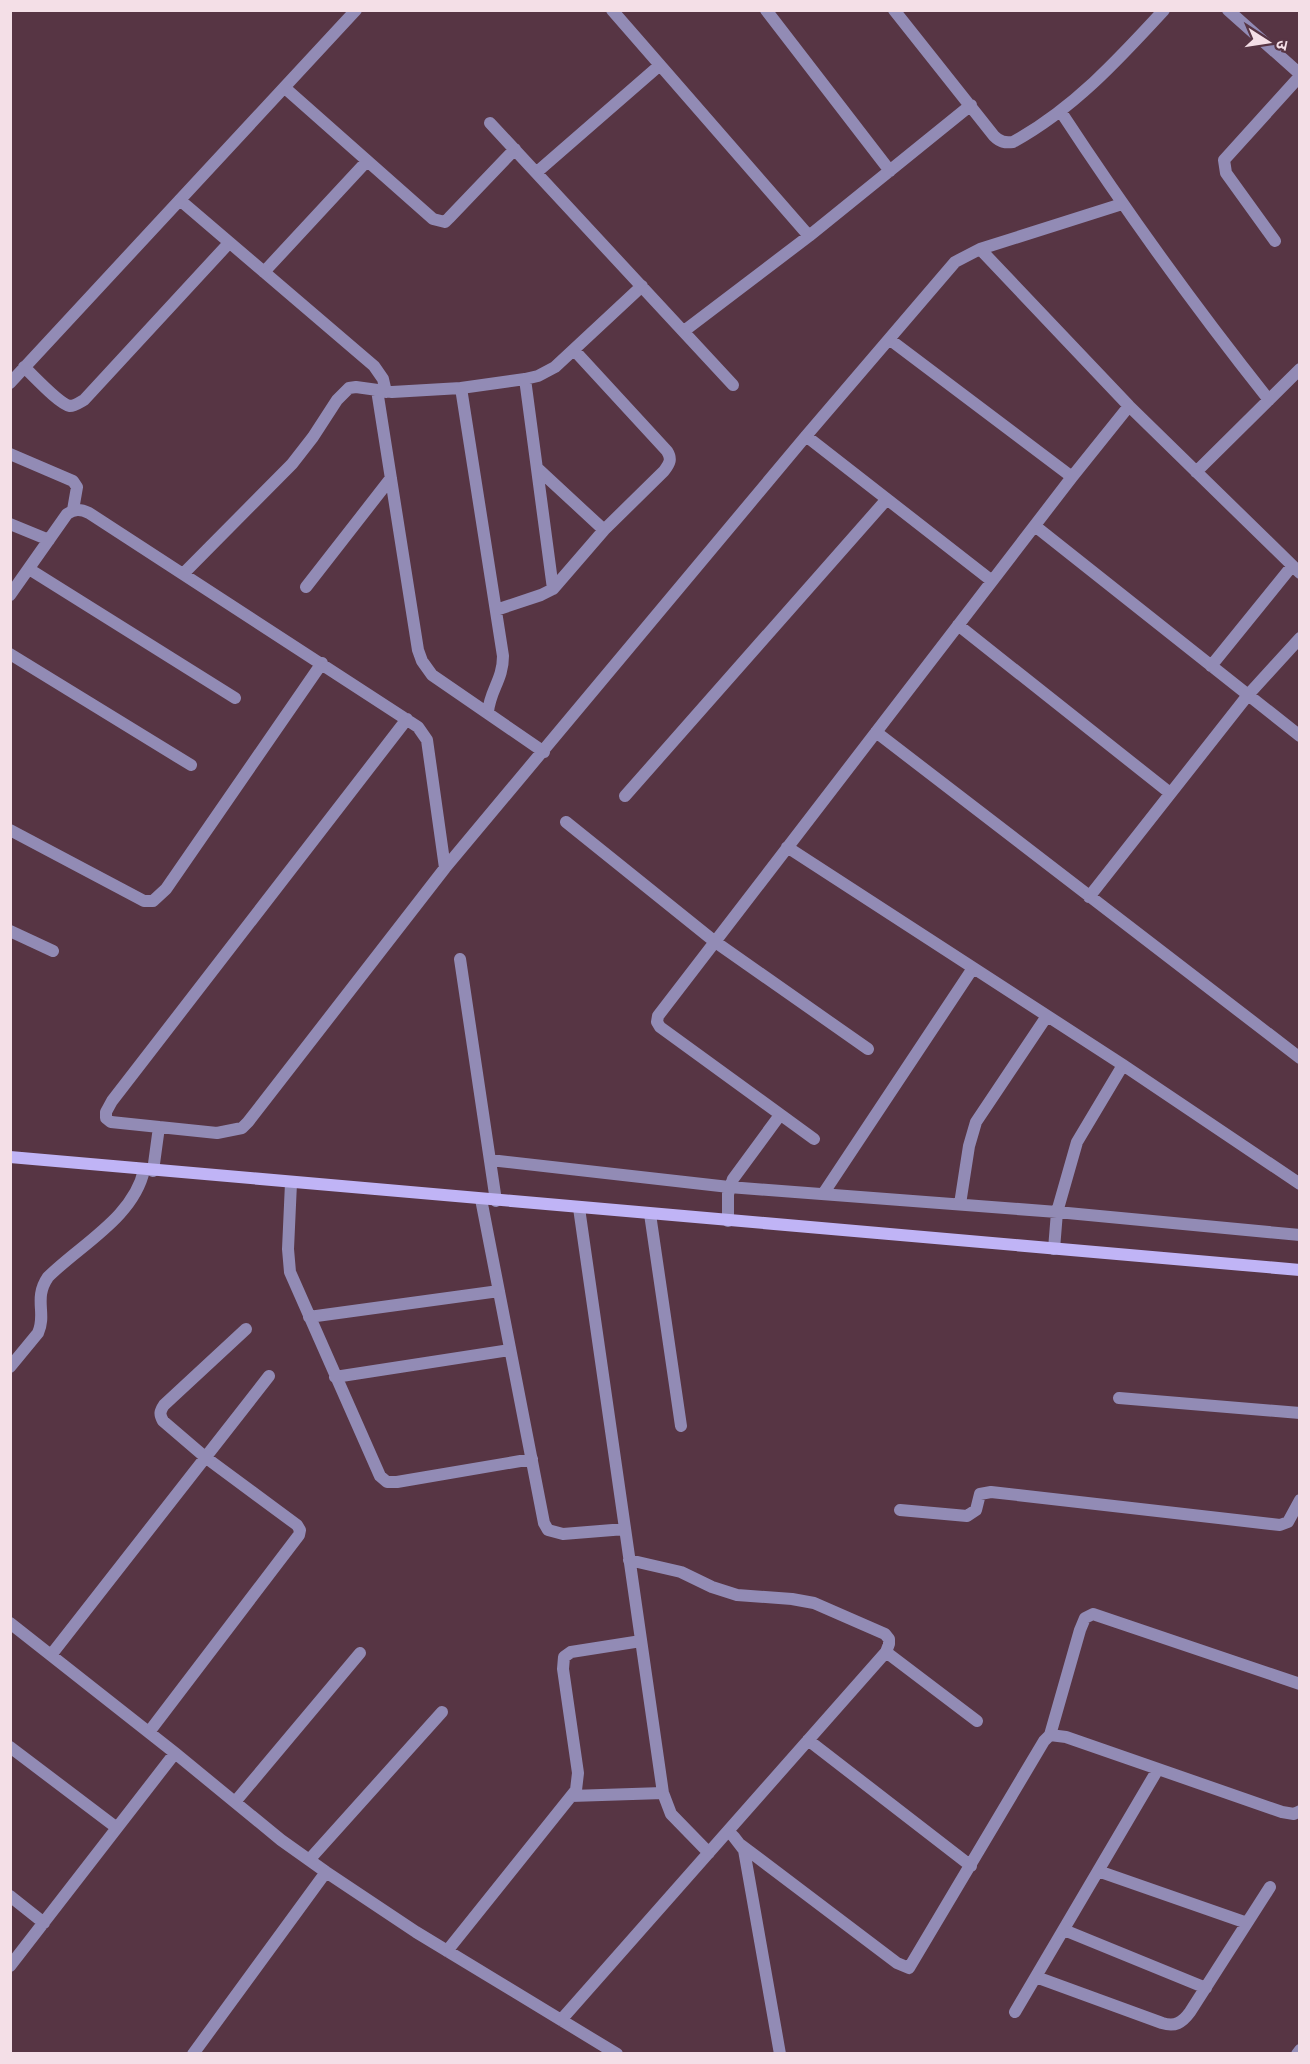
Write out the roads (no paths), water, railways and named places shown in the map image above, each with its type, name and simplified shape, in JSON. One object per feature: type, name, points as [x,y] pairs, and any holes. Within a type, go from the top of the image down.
[{"type":"street","points":[[10,383],[356,10]]},
{"type":"street","points":[[612,10],[809,236]]},
{"type":"street","points":[[766,10],[890,171]]},
{"type":"street","points":[[894,10],[994,136],[1006,143],[1022,137],[1060,112],[1118,61],[1164,10]]},
{"type":"street","points":[[1228,10],[1299,75],[1224,160],[1226,173],[1275,241]]},
{"type":"street","points":[[537,172],[660,65]]},
{"type":"street","points":[[285,88],[434,219],[445,222],[515,150]]},
{"type":"street","points":[[684,331],[809,236],[971,105]]},
{"type":"street","points":[[1060,112],[1122,204],[1269,400]]},
{"type":"street","points":[[490,123],[733,385]]},
{"type":"street","points":[[264,272],[367,161]]},
{"type":"street","points":[[181,201],[374,366],[383,379],[382,391],[391,478],[418,650],[422,661],[432,675],[544,752]]},
{"type":"street","points":[[407,718],[119,1092],[106,1112],[106,1118],[111,1122],[217,1133],[242,1128],[446,868],[806,436],[955,262],[980,249],[1122,204]]},
{"type":"street","points":[[24,367],[62,402],[70,406],[77,405],[229,243]]},
{"type":"street","points":[[980,249],[1130,406],[1296,570],[1211,666]]},
{"type":"street","points":[[183,574],[292,464],[343,393],[349,388],[382,391],[461,388],[538,376],[555,367],[642,286]]},
{"type":"street","points":[[889,339],[1072,477]]},
{"type":"street","points":[[496,610],[553,589],[604,530],[670,463],[670,457],[574,350]]},
{"type":"street","points":[[1196,472],[1299,369]]},
{"type":"street","points":[[525,379],[553,589]]},
{"type":"street","points":[[461,388],[503,667],[491,696],[488,712]]},
{"type":"street","points":[[814,1139],[660,1028],[657,1022],[662,1009],[1072,477],[1130,406]]},
{"type":"street","points":[[806,436],[992,581]]},
{"type":"street","points":[[10,454],[73,481],[77,487],[73,510]]},
{"type":"street","points":[[537,468],[604,530]]},
{"type":"street","points":[[306,586],[391,478]]},
{"type":"street","points":[[625,796],[887,499]]},
{"type":"street","points":[[10,595],[67,514],[73,510],[89,513],[418,727],[427,740],[446,868]]},
{"type":"street","points":[[10,524],[50,540]]},
{"type":"street","points":[[1035,526],[1299,736]]},
{"type":"street","points":[[28,569],[235,698]]},
{"type":"street","points":[[958,625],[1170,793]]},
{"type":"street","points":[[1089,897],[1248,695],[1299,638]]},
{"type":"street","points":[[10,654],[191,765]]},
{"type":"street","points":[[10,830],[144,901],[153,902],[166,889],[322,663]]},
{"type":"street","points":[[876,732],[1299,1058]]},
{"type":"street","points":[[567,822],[714,941],[868,1049]]},
{"type":"street","points":[[787,848],[1123,1065],[1299,1184]]},
{"type":"street","points":[[10,931],[53,951]]},
{"type":"street","points":[[460,959],[495,1196]]},
{"type":"street","points":[[823,1194],[973,969]]},
{"type":"street","points":[[960,1204],[969,1146],[976,1122],[1047,1016]]},
{"type":"street","points":[[1054,1244],[1057,1216],[1077,1142],[1123,1065]]},
{"type":"street","points":[[728,1216],[729,1190],[739,1168],[780,1114]]},
{"type":"street","points":[[10,1367],[38,1333],[41,1326],[40,1295],[48,1276],[104,1229],[136,1192],[151,1167],[159,1127]]},
{"type":"street","points":[[10,1158],[151,1167],[291,1183],[481,1199],[495,1196],[579,1208],[650,1214],[728,1216],[1054,1244],[1299,1270]]},
{"type":"street","points":[[490,1160],[729,1190],[960,1204],[1057,1216],[1299,1235]]},
{"type":"street","points":[[291,1183],[288,1261],[292,1278],[380,1476],[387,1482],[397,1482],[532,1459]]},
{"type":"street","points":[[481,1199],[544,1523],[548,1530],[563,1534],[625,1529]]},
{"type":"street","points":[[579,1208],[663,1793],[671,1814],[709,1853]]},
{"type":"street","points":[[650,1214],[681,1426]]},
{"type":"street","points":[[309,1317],[499,1291]]},
{"type":"street","points":[[149,1732],[299,1535],[300,1530],[297,1525],[205,1457],[163,1421],[160,1411],[246,1329]]},
{"type":"street","points":[[335,1377],[510,1350]]},
{"type":"street","points":[[51,1655],[269,1376]]},
{"type":"street","points":[[1119,1398],[1299,1413]]},
{"type":"street","points":[[900,1510],[967,1516],[976,1510],[980,1494],[992,1492],[1280,1525],[1288,1522],[1299,1500]]},
{"type":"street","points":[[561,2020],[886,1652],[889,1639],[885,1634],[814,1603],[725,1593],[681,1572],[629,1560]]},
{"type":"street","points":[[728,1831],[741,1845],[897,1963],[909,1968],[1044,1741],[1050,1736],[1085,1618],[1093,1614],[1299,1684]]},
{"type":"street","points":[[10,1623],[309,1860],[447,1951],[616,2054]]},
{"type":"street","points":[[447,1951],[578,1785],[563,1669],[564,1656],[571,1652],[640,1641]]},
{"type":"street","points":[[886,1652],[977,1721]]},
{"type":"street","points":[[235,1802],[360,1653]]},
{"type":"street","points":[[309,1860],[442,1712]]},
{"type":"street","points":[[1050,1736],[1066,1737],[1282,1812],[1294,1814],[1299,1811]]},
{"type":"street","points":[[808,1740],[971,1866]]},
{"type":"street","points":[[10,1747],[117,1828]]},
{"type":"street","points":[[10,1966],[175,1753]]},
{"type":"street","points":[[1015,2012],[1158,1769]]},
{"type":"street","points":[[571,1796],[663,1793]]},
{"type":"street","points":[[741,1845],[745,1856],[780,2054]]},
{"type":"street","points":[[1098,1871],[1247,1923]]},
{"type":"street","points":[[193,2054],[326,1872]]},
{"type":"street","points":[[1036,1977],[1170,2025],[1178,2024],[1206,1988],[1270,1887]]},
{"type":"street","points":[[10,1896],[44,1923]]},
{"type":"street","points":[[1064,1930],[1206,1988]]},
{"type":"street","points":[[1297,2054],[1299,2050]]}]
